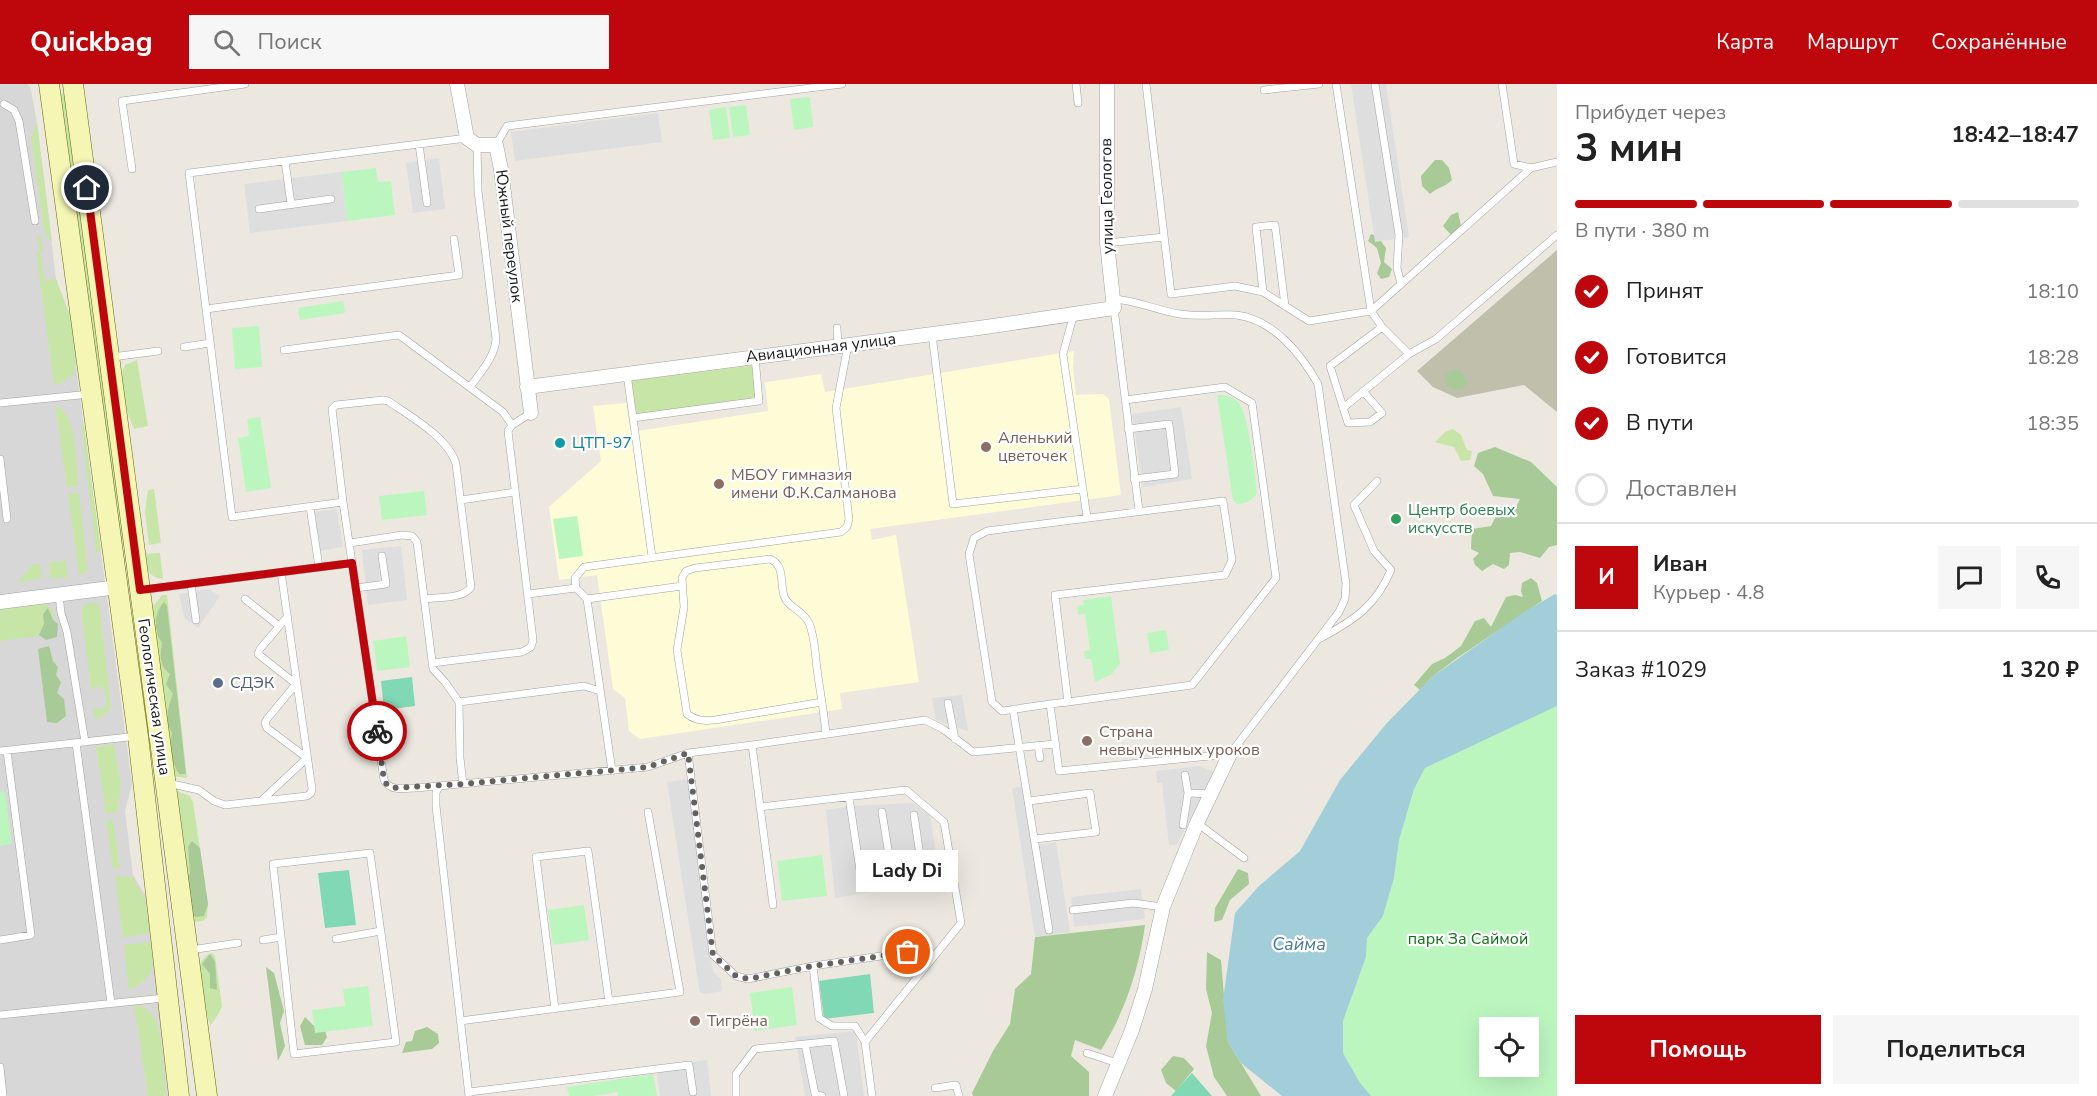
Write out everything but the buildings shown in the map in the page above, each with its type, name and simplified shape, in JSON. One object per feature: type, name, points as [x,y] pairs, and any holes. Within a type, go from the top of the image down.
[{"type":"main road","name":"Геологическая улица","points":[[49,84],[138,736],[179,1096]]},
{"type":"main road","name":"Геологическая улица","points":[[73,84],[207,1096]]},
{"type":"street","points":[[458,84],[472,142],[496,145]]},
{"type":"street","name":"улица Геологов","points":[[1107,84],[1107,243],[1113,303]]},
{"type":"street","name":"Южный переулок","points":[[496,145],[501,169],[531,413]]},
{"type":"street","name":"Авиационная улица","points":[[527,387],[932,334],[1074,313],[1113,303]]},
{"type":"street","points":[[0,602],[118,587]]},
{"type":"street","points":[[1105,1096],[1120,1064],[1144,989],[1163,907],[1190,824],[1211,794],[1230,754]]},
{"type":"lane","points":[[132,169],[122,101],[246,84]]},
{"type":"lane","points":[[496,145],[507,126],[842,84]]},
{"type":"lane","points":[[1076,84],[1078,103]]},
{"type":"lane","points":[[1146,84],[1171,294],[1235,286],[1263,292],[1310,321],[1371,311],[1531,168]]},
{"type":"lane","points":[[1264,90],[1319,84]]},
{"type":"lane","points":[[1336,84],[1371,311],[1382,327],[1409,354]]},
{"type":"lane","points":[[1375,84],[1399,235],[1397,268],[1401,284]]},
{"type":"lane","points":[[1502,84],[1514,164],[1531,168],[1557,162]]},
{"type":"lane","points":[[4,104],[14,110],[19,121],[34,221]]},
{"type":"lane","points":[[343,502],[232,517],[189,173],[419,144],[472,142],[496,339],[491,357],[470,387]]},
{"type":"lane","points":[[419,144],[427,203]]},
{"type":"lane","points":[[285,161],[291,204]]},
{"type":"lane","points":[[259,209],[331,199]]},
{"type":"lane","points":[[1263,292],[1256,227],[1275,225],[1285,306]]},
{"type":"lane","points":[[1343,408],[1409,354],[1436,339],[1557,235]]},
{"type":"lane","points":[[1107,243],[1164,237]]},
{"type":"lane","points":[[206,309],[459,275],[454,239]]},
{"type":"lane","points":[[1050,704],[1059,771],[1230,754],[1342,605],[1345,599],[1346,584],[1318,384],[1306,364],[1279,335],[1260,322],[1238,315],[1183,315],[1121,299],[1113,303],[1139,511]]},
{"type":"lane","points":[[1074,313],[1063,354],[1087,517]]},
{"type":"lane","points":[[1363,392],[1382,413],[1370,422],[1348,423],[1330,366],[1382,327]]},
{"type":"lane","points":[[576,588],[576,578],[584,567],[841,532],[847,527],[849,519],[836,408],[843,346],[837,328]]},
{"type":"lane","points":[[932,334],[953,504],[1083,489]]},
{"type":"lane","points":[[284,350],[399,335],[503,412],[512,425]]},
{"type":"lane","points":[[184,347],[210,343]]},
{"type":"lane","points":[[109,357],[158,351]]},
{"type":"lane","points":[[633,418],[759,401],[755,357]]},
{"type":"lane","points":[[627,374],[652,557]]},
{"type":"lane","points":[[1068,702],[1055,595],[1225,575],[1232,560],[1223,501],[987,531],[974,538],[969,554],[992,702],[1002,711],[1013,709],[1068,702],[1192,685],[1276,578],[1252,404],[1225,387],[1125,400]]},
{"type":"lane","points":[[0,403],[92,394]]},
{"type":"lane","points":[[424,599],[459,595],[468,592],[471,587],[453,453],[445,443],[383,400],[333,407],[343,502],[384,780],[392,788],[440,786],[648,767],[688,753],[925,720],[943,729],[974,752],[1055,744]]},
{"type":"lane","points":[[432,663],[522,652],[531,647],[534,640],[508,431],[512,425],[531,413]]},
{"type":"lane","points":[[1128,429],[1169,424],[1170,432],[1175,474],[1134,479]]},
{"type":"lane","points":[[0,459],[7,519]]},
{"type":"lane","points":[[1318,639],[1353,621],[1363,612],[1386,582],[1391,570],[1374,551],[1354,505],[1377,481]]},
{"type":"lane","points":[[461,500],[515,492]]},
{"type":"lane","points":[[310,507],[320,567]]},
{"type":"lane","points":[[350,543],[402,535],[412,536],[417,542],[433,669],[446,682],[459,702],[463,784]]},
{"type":"lane","points":[[356,588],[386,584],[382,556]]},
{"type":"lane","points":[[822,702],[715,720],[702,721],[693,719],[687,714],[676,650],[684,607],[682,578],[687,571],[695,568],[770,559],[776,561],[780,569],[785,598],[789,604],[800,610],[813,633],[822,702],[826,734]]},
{"type":"lane","points":[[140,590],[352,563]]},
{"type":"lane","points":[[165,782],[199,790],[214,801],[225,805],[307,796],[311,793],[280,572]]},
{"type":"lane","points":[[191,584],[196,620]]},
{"type":"lane","points":[[587,599],[682,586]]},
{"type":"lane","points":[[528,594],[576,588],[587,599],[612,771]]},
{"type":"lane","points":[[59,595],[85,742]]},
{"type":"lane","points":[[245,599],[279,626]]},
{"type":"lane","points":[[287,617],[258,654],[296,684]]},
{"type":"lane","points":[[296,684],[265,723],[267,728],[307,758]]},
{"type":"lane","points":[[459,702],[584,686],[600,691]]},
{"type":"lane","points":[[948,703],[955,739]]},
{"type":"lane","points":[[1013,709],[1049,930]]},
{"type":"lane","points":[[0,940],[31,935],[3,751],[138,736]]},
{"type":"lane","points":[[76,743],[111,1003]]},
{"type":"lane","points":[[752,745],[773,905]]},
{"type":"lane","points":[[1038,746],[1040,758]]},
{"type":"lane","points":[[688,753],[713,955],[736,976],[748,979],[813,966],[908,952]]},
{"type":"lane","points":[[261,801],[307,758]]},
{"type":"lane","points":[[1185,775],[1190,824],[1244,858]]},
{"type":"lane","points":[[440,786],[436,792],[436,806],[469,1094],[689,1065],[693,1092]]},
{"type":"lane","points":[[760,807],[906,790],[944,822],[961,923],[865,1042]]},
{"type":"lane","points":[[1029,801],[1090,793],[1096,832],[1035,839]]},
{"type":"lane","points":[[1188,793],[1211,794]]},
{"type":"lane","points":[[849,796],[862,884],[952,872]]},
{"type":"lane","points":[[460,1021],[680,992],[648,812]]},
{"type":"lane","points":[[882,812],[893,880]]},
{"type":"lane","points":[[914,815],[923,876]]},
{"type":"lane","points":[[555,1009],[536,857],[588,850],[609,1002]]},
{"type":"lane","points":[[370,853],[381,931],[396,1042],[294,1054],[273,864],[370,853]]},
{"type":"lane","points":[[1073,910],[1133,903],[1163,907]]},
{"type":"lane","points":[[336,939],[381,931]]},
{"type":"lane","points":[[263,940],[281,938]]},
{"type":"lane","points":[[187,950],[238,943]]},
{"type":"lane","points":[[813,966],[819,1018],[832,1026],[855,1026],[865,1042],[872,1096]]},
{"type":"lane","points":[[0,1015],[169,997]]},
{"type":"lane","points":[[101,1004],[102,1012]]},
{"type":"lane","points":[[736,1096],[736,1074],[754,1049],[834,1041],[844,1096]]},
{"type":"lane","points":[[806,1044],[815,1094],[822,1096]]},
{"type":"lane","points":[[1087,1053],[1120,1064]]},
{"type":"lane","points":[[0,1067],[3,1096]]},
{"type":"lane","points":[[935,1088],[956,1085],[959,1096]]},
{"type":"shaded area","points":[[0,84],[28,84],[31,90],[56,279],[69,315],[132,784],[125,811],[133,875],[148,900],[168,1096],[0,1096]]},
{"type":"shaded area","points":[[1351,84],[1386,84],[1409,237],[1375,242]]},
{"type":"shaded area","points":[[658,113],[662,142],[515,161],[511,132]]},
{"type":"shaded area","points":[[439,158],[445,209],[413,213],[406,163]]},
{"type":"shaded area","points":[[1435,160],[1442,160],[1449,168],[1452,180],[1430,194],[1422,186],[1421,176]]},
{"type":"shaded area","points":[[341,172],[347,221],[250,233],[244,184]]},
{"type":"shaded area","points":[[1458,212],[1461,226],[1456,234],[1450,234],[1443,226],[1451,215]]},
{"type":"shaded area","points":[[1371,234],[1377,236],[1386,248],[1384,262],[1392,269],[1389,277],[1381,279],[1377,273],[1381,263],[1377,248],[1368,241]]},
{"type":"shaded area","points":[[1557,250],[1557,412],[1524,385],[1457,398],[1433,387],[1417,371]]},
{"type":"shaded area","points":[[1074,351],[1076,395],[1103,394],[1109,399],[1121,495],[870,529],[872,540],[896,535],[919,682],[840,693],[842,709],[640,739],[629,731],[625,698],[613,689],[597,575],[559,580],[549,507],[601,461],[593,406],[626,403],[631,432],[768,411],[765,382],[821,374],[825,392]]},
{"type":"shaded area","points":[[1459,369],[1467,381],[1464,388],[1457,390],[1447,386],[1445,375],[1452,370]]},
{"type":"shaded area","points":[[1181,407],[1192,479],[1143,487],[1132,414]]},
{"type":"shaded area","points":[[1495,447],[1531,462],[1557,487],[1557,545],[1549,547],[1540,558],[1520,552],[1510,553],[1509,565],[1504,569],[1493,564],[1482,571],[1475,565],[1473,559],[1479,553],[1471,549],[1472,529],[1491,526],[1497,514],[1514,511],[1520,499],[1493,496],[1483,474],[1474,466],[1478,453]]},
{"type":"shaded area","points":[[337,509],[343,547],[313,552],[307,513]]},
{"type":"shaded area","points":[[401,546],[407,600],[368,605],[362,550]]},
{"type":"shaded area","points":[[1531,578],[1537,583],[1542,601],[1457,658],[1432,677],[1420,690],[1414,685],[1432,664],[1461,646],[1475,621],[1484,618],[1491,627],[1506,597],[1515,595],[1523,597],[1522,583]]},
{"type":"shaded area","points":[[209,589],[220,596],[198,628],[184,618],[179,594]]},
{"type":"shaded area","points":[[164,602],[167,606],[186,774],[179,774],[171,754],[172,733],[167,719],[173,694],[166,684],[170,674],[162,664],[162,643],[156,627],[158,611]]},
{"type":"shaded area","points":[[48,608],[53,620],[58,624],[57,637],[46,640],[39,635],[44,624],[43,614]]},
{"type":"shaded area","points":[[49,646],[53,661],[58,667],[56,675],[61,682],[57,693],[64,699],[66,716],[57,723],[47,722],[38,649]]},
{"type":"shaded area","points":[[962,695],[968,731],[936,720],[932,698]]},
{"type":"shaded area","points":[[1200,766],[1214,772],[1177,845],[1169,845],[1162,783],[1157,783],[1156,771]]},
{"type":"shaded area","points":[[688,779],[713,972],[721,979],[722,991],[705,994],[700,992],[698,981],[667,782]]},
{"type":"shaded area","points":[[1022,787],[1032,846],[1056,842],[1070,932],[1035,937],[1012,788]]},
{"type":"shaded area","points":[[913,803],[930,815],[940,881],[835,898],[826,810],[851,806]]},
{"type":"shaded area","points":[[192,841],[200,848],[208,904],[204,916],[196,917],[189,912],[187,880],[190,873],[188,847]]},
{"type":"shaded area","points":[[1238,869],[1248,873],[1249,884],[1230,900],[1222,920],[1214,922],[1215,908]]},
{"type":"shaded area","points":[[1141,889],[1145,919],[1074,927],[1071,897]]},
{"type":"shaded area","points":[[1145,925],[1130,990],[1110,1036],[1101,1050],[1075,1040],[1071,1056],[1089,1072],[1089,1096],[973,1096],[972,1093],[993,1051],[1010,1024],[1015,989],[1031,974],[1035,937]]},
{"type":"shaded area","points":[[1207,952],[1221,960],[1228,1042],[1261,1096],[1227,1096],[1214,1077],[1206,1046],[1212,1013],[1206,989]]},
{"type":"shaded area","points":[[210,954],[215,962],[217,990],[210,988],[210,974],[202,964]]},
{"type":"shaded area","points":[[266,967],[274,973],[284,1011],[280,1023],[285,1046],[278,1061]]},
{"type":"shaded area","points":[[305,1017],[313,1025],[324,1028],[327,1037],[322,1045],[305,1045],[300,1026]]},
{"type":"shaded area","points":[[427,1027],[438,1034],[439,1043],[432,1049],[402,1053],[406,1042],[412,1041],[415,1031]]},
{"type":"shaded area","points":[[856,1031],[864,1096],[805,1096],[795,1037]]},
{"type":"shaded area","points":[[1173,1056],[1184,1058],[1194,1069],[1176,1091],[1166,1083],[1161,1070]]},
{"type":"shaded area","points":[[707,1060],[711,1096],[660,1096],[656,1066]]},
{"type":"green space","points":[[64,93],[123,544],[119,545],[59,94]]},
{"type":"green space","points":[[810,97],[813,127],[794,130],[790,99]]},
{"type":"green space","points":[[746,105],[750,135],[733,137],[729,107]]},
{"type":"green space","points":[[726,107],[730,138],[713,140],[709,110]]},
{"type":"green space","points":[[37,123],[52,242],[44,232],[31,138]]},
{"type":"green space","points":[[376,168],[378,182],[391,181],[395,215],[347,221],[341,172]]},
{"type":"green space","points":[[41,236],[43,251],[40,252],[45,280],[56,279],[70,315],[75,353],[74,372],[65,381],[54,385],[36,252],[40,250],[37,237]]},
{"type":"green space","points":[[343,301],[345,313],[300,320],[298,308]]},
{"type":"green space","points":[[259,326],[262,367],[235,369],[232,328]]},
{"type":"green space","points":[[137,360],[148,426],[134,429],[123,397],[121,381],[125,365]]},
{"type":"green space","points":[[756,365],[759,401],[633,418],[628,381]]},
{"type":"green space","points":[[1217,395],[1228,396],[1236,400],[1245,418],[1257,493],[1251,500],[1244,503],[1237,504],[1233,500]]},
{"type":"green space","points":[[55,405],[63,410],[72,428],[78,486],[67,487]]},
{"type":"green space","points":[[260,417],[271,488],[246,492],[238,438],[249,436],[247,419]]},
{"type":"green space","points":[[81,422],[84,425],[101,551],[96,552]]},
{"type":"green space","points":[[1453,429],[1461,435],[1467,450],[1472,451],[1470,460],[1461,461],[1454,447],[1435,442],[1445,432]]},
{"type":"green space","points":[[154,489],[161,543],[149,545],[145,512],[148,490]]},
{"type":"green space","points":[[424,491],[427,515],[382,520],[379,496]]},
{"type":"green space","points":[[68,493],[79,493],[88,570],[79,576]]},
{"type":"green space","points":[[577,516],[583,556],[559,559],[553,519]]},
{"type":"green space","points":[[160,553],[163,579],[148,571],[142,554]]},
{"type":"green space","points":[[66,561],[68,577],[50,579],[49,563]]},
{"type":"green space","points":[[33,564],[40,564],[42,578],[17,583]]},
{"type":"green space","points":[[162,595],[167,595],[187,778],[173,776],[151,609]]},
{"type":"green space","points":[[1111,596],[1120,664],[1111,675],[1095,682],[1091,659],[1085,659],[1084,651],[1090,650],[1085,614],[1078,615],[1077,606],[1084,605],[1083,600]]},
{"type":"green space","points":[[44,603],[53,610],[55,634],[0,641],[0,609]]},
{"type":"green space","points":[[88,603],[97,603],[100,610],[111,708],[99,719],[95,718],[93,707],[104,708],[107,704],[101,686],[91,691],[82,615],[82,608]]},
{"type":"green space","points":[[1166,630],[1169,650],[1150,653],[1147,633]]},
{"type":"green space","points":[[406,636],[410,667],[377,671],[373,641]]},
{"type":"green space","points":[[412,677],[415,706],[384,710],[381,681]]},
{"type":"green space","name":"парк За Саймой","points":[[1557,706],[1557,1096],[1310,1096],[1343,1053],[1343,1021],[1366,957],[1367,938],[1383,916],[1394,878],[1399,840],[1414,789],[1425,768]]},
{"type":"green space","points":[[114,744],[121,784],[117,812],[106,814],[96,747]]},
{"type":"green space","points":[[177,791],[190,796],[193,802],[208,904],[207,917],[203,921],[195,922],[191,919],[174,795]]},
{"type":"green space","points":[[0,792],[5,792],[12,844],[0,846]]},
{"type":"green space","points":[[113,820],[120,868],[113,869],[106,821]]},
{"type":"green space","points":[[822,855],[827,896],[782,901],[777,861]]},
{"type":"green space","points":[[349,870],[356,925],[325,928],[318,873]]},
{"type":"green space","points":[[133,877],[145,900],[150,933],[123,938],[115,878]]},
{"type":"green space","points":[[584,905],[589,940],[553,945],[548,910]]},
{"type":"green space","points":[[151,942],[153,958],[151,971],[144,981],[129,990],[124,945]]},
{"type":"green space","points":[[212,953],[215,956],[222,1006],[211,1025],[201,997],[199,975],[204,957]]},
{"type":"green space","points":[[870,974],[874,1013],[824,1019],[819,981]]},
{"type":"green space","points":[[368,986],[373,1026],[315,1033],[312,1010],[345,1006],[343,989]]},
{"type":"green space","points":[[792,987],[797,1025],[755,1031],[750,993]]},
{"type":"green space","points":[[134,1005],[147,1010],[156,1020],[166,1096],[148,1096]]},
{"type":"green space","points":[[1192,1073],[1212,1096],[1171,1096]]},
{"type":"green space","points":[[653,1074],[657,1096],[618,1096],[618,1092],[594,1096],[569,1096],[567,1087]]},
{"type":"water","name":"Сайма","points":[[1555,594],[1557,595],[1557,706],[1425,768],[1414,789],[1399,840],[1394,878],[1383,916],[1367,938],[1366,957],[1343,1021],[1343,1053],[1360,1083],[1371,1096],[1282,1096],[1241,1063],[1228,1042],[1223,1000],[1235,913],[1259,886],[1300,851],[1340,780],[1386,724],[1432,677],[1521,614]]},
{"type":"way so far","points":[[377,731],[384,780],[392,788],[416,788],[648,767],[688,753],[713,955],[736,976],[748,979],[813,966],[908,952]]},
{"type":"place","name":"ЦТП-97","points":[[560,443]]},
{"type":"place","name":"Аленький цветочек","points":[[986,447]]},
{"type":"place","name":"МБОУ гимназия имени Ф.К.Салманова","points":[[719,484]]},
{"type":"place","name":"Центр боевых искусств","points":[[1396,519]]},
{"type":"place","name":"СДЭК","points":[[218,683]]},
{"type":"place","name":"Страна невыученных уроков","points":[[1087,741]]},
{"type":"place","name":"Lady Di","points":[[908,952]]},
{"type":"place","name":"Тигрёна","points":[[695,1021]]},
{"type":"route","points":[[87,188],[140,590],[352,563],[377,731]]}]
